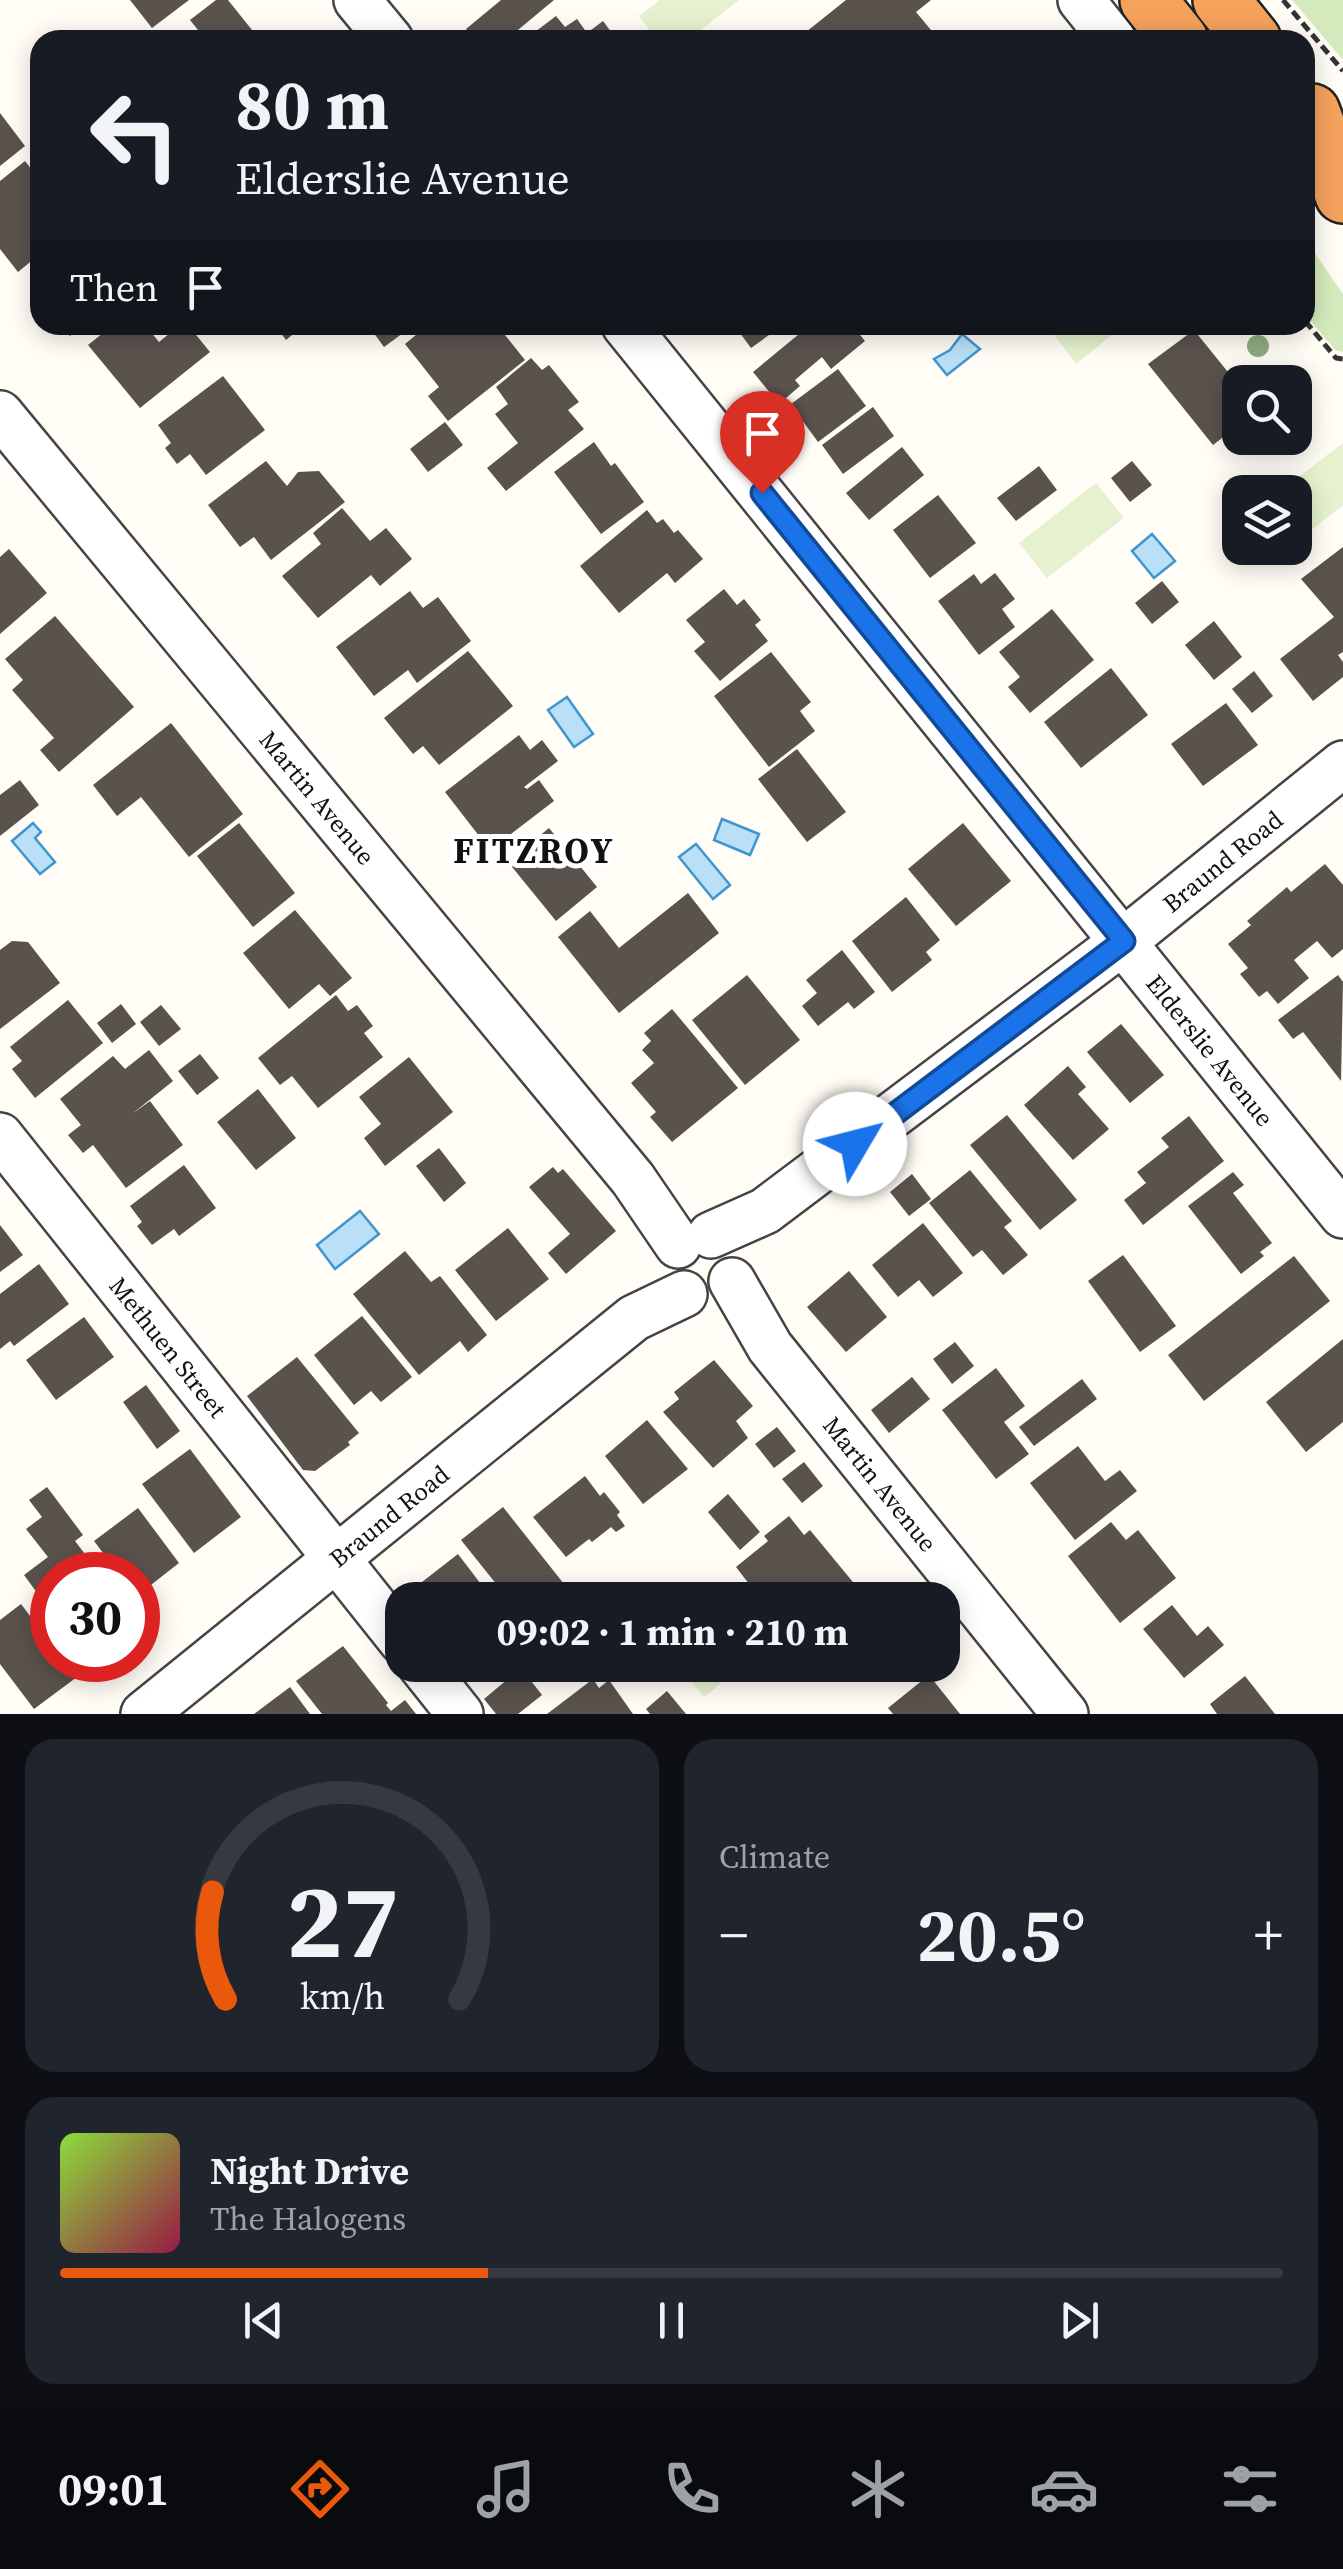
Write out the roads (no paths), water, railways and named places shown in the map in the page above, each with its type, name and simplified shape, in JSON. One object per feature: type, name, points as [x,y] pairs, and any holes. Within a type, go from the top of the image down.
[{"type":"highway","points":[[1148,0],[1172,30]]},
{"type":"highway","points":[[1175,0],[1188,30]]},
{"type":"highway","points":[[1220,0],[1245,30]]},
{"type":"highway","points":[[1326,109],[1343,195]]},
{"type":"highway","points":[[1315,205],[1343,240]]},
{"type":"street","points":[[357,0],[382,30]]},
{"type":"street","points":[[1081,0],[1105,30]]},
{"type":"street","name":"Elderslie Avenue","points":[[633,335],[1343,1214]]},
{"type":"street","name":"Martin Avenue","points":[[0,414],[633,1179],[1065,1714]]},
{"type":"street","name":"Braund Road","points":[[144,1714],[765,1212],[1124,941],[1343,764]]},
{"type":"street","name":"Methuen Street","points":[[0,1136],[385,1619]]},
{"type":"street","points":[[435,1682],[460,1714]]},
{"type":"water","points":[[961,335],[980,349],[947,375],[934,359],[950,350]]},
{"type":"water","points":[[1152,534],[1175,561],[1154,578],[1132,551]]},
{"type":"water","points":[[567,697],[593,734],[574,747],[548,710]]},
{"type":"water","points":[[722,819],[759,834],[750,855],[714,840]]},
{"type":"water","points":[[33,823],[41,832],[35,838],[55,862],[40,874],[12,841]]},
{"type":"water","points":[[696,844],[730,885],[713,899],[679,857]]},
{"type":"water","points":[[360,1211],[379,1234],[335,1269],[317,1245]]},
{"type":"district","name":"FITZROY","points":[[534,851]]}]
